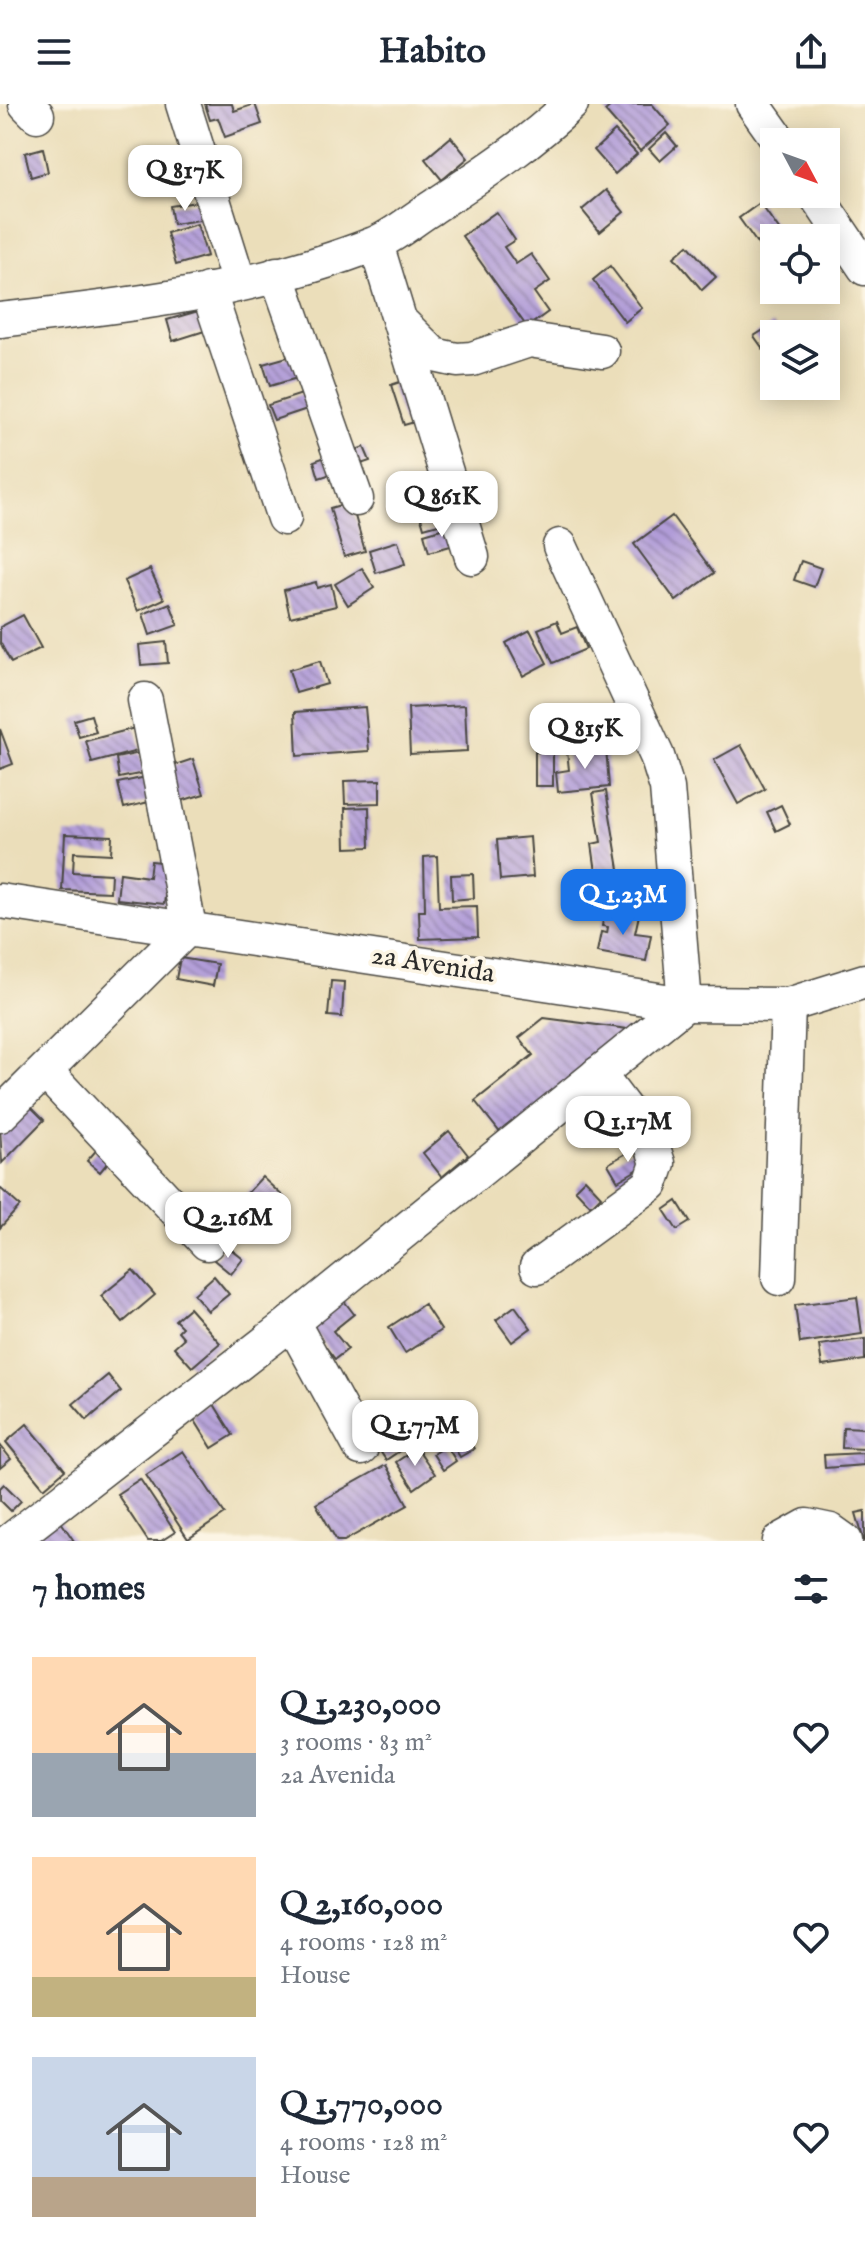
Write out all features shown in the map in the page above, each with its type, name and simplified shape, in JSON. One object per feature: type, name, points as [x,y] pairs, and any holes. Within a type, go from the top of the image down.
[{"type":"street","points":[[183,104],[224,286],[284,518]]},
{"type":"street","points":[[0,320],[108,308],[224,286],[277,274],[376,244],[530,143],[539,117],[571,104]]},
{"type":"street","points":[[753,104],[770,128]]},
{"type":"street","points":[[824,208],[865,268]]},
{"type":"street","points":[[376,244],[472,557]]},
{"type":"street","points":[[277,274],[356,499]]},
{"type":"street","points":[[400,321],[434,355],[457,360],[472,359],[529,340],[602,351]]},
{"type":"street","points":[[10,1541],[292,1322],[685,1004],[667,788],[657,756],[560,546]]},
{"type":"street","points":[[0,1115],[189,927],[145,700]]},
{"type":"street","name":"2a Avenida","points":[[0,901],[685,1004],[788,1005],[865,981]]},
{"type":"street","points":[[779,1278],[788,1005]]},
{"type":"street","points":[[45,1071],[207,1243]]},
{"type":"street","points":[[537,1267],[651,1184],[658,1163],[652,1145],[598,1074]]},
{"type":"street","points":[[292,1322],[361,1448]]},
{"type":"street","points":[[780,1541],[807,1526],[831,1531],[845,1541]]},
{"type":"building","points":[[205,104],[232,104],[234,111],[255,104],[262,124],[225,137],[218,118],[210,120]]},
{"type":"building","points":[[613,104],[652,104],[670,125],[640,151],[605,111]]},
{"type":"building","points":[[615,131],[637,154],[615,174],[594,150]]},
{"type":"building","points":[[666,133],[677,146],[660,161],[649,149]]},
{"type":"building","points":[[451,137],[468,158],[442,180],[425,159]]},
{"type":"building","points":[[43,148],[48,172],[31,177],[25,153]]},
{"type":"building","points":[[606,190],[624,212],[600,232],[582,210]]},
{"type":"building","points":[[197,202],[200,220],[173,224],[170,206]]},
{"type":"building","points":[[760,203],[760,208],[764,208],[775,224],[760,224],[760,247],[739,218]]},
{"type":"building","points":[[496,212],[515,240],[504,247],[516,264],[531,254],[550,281],[534,292],[548,312],[527,327],[462,236]]},
{"type":"building","points":[[197,224],[207,256],[176,265],[167,233]]},
{"type":"building","points":[[688,245],[716,277],[702,290],[674,257]]},
{"type":"building","points":[[610,266],[642,308],[625,322],[593,280]]},
{"type":"building","points":[[209,308],[214,328],[173,341],[167,320]]},
{"type":"building","points":[[298,354],[304,376],[270,386],[263,364]]},
{"type":"building","points":[[412,378],[425,419],[404,425],[391,385]]},
{"type":"building","points":[[305,393],[310,408],[274,420],[268,405]]},
{"type":"building","points":[[364,447],[370,461],[352,467],[347,453]]},
{"type":"building","points":[[328,456],[334,473],[319,478],[314,461]]},
{"type":"building","points":[[440,476],[448,502],[416,512],[408,486]]},
{"type":"building","points":[[351,502],[365,551],[344,557],[330,508]]},
{"type":"building","points":[[451,505],[456,519],[424,528],[420,514]]},
{"type":"building","points":[[672,516],[714,573],[676,601],[634,544]]},
{"type":"building","points":[[455,525],[461,543],[429,552],[424,534]]},
{"type":"building","points":[[398,541],[405,564],[376,573],[369,550]]},
{"type":"building","points":[[801,561],[821,568],[814,587],[794,580]]},
{"type":"building","points":[[362,568],[374,588],[348,605],[335,584]]},
{"type":"building","points":[[150,569],[164,599],[138,611],[124,581]]},
{"type":"building","points":[[316,582],[317,588],[331,584],[336,606],[290,617],[284,590]]},
{"type":"building","points":[[170,603],[178,625],[150,635],[143,614]]},
{"type":"building","points":[[23,615],[41,648],[11,663],[0,642],[0,627]]},
{"type":"building","points":[[557,621],[562,633],[577,627],[586,649],[553,663],[538,629]]},
{"type":"building","points":[[530,630],[547,663],[523,676],[506,643]]},
{"type":"building","points":[[166,642],[168,663],[141,665],[139,645]]},
{"type":"building","points":[[320,661],[327,684],[296,693],[289,670]]},
{"type":"building","points":[[465,705],[467,751],[410,754],[408,708]]},
{"type":"building","points":[[365,707],[369,751],[297,756],[295,712]]},
{"type":"building","points":[[91,715],[96,732],[79,737],[74,720]]},
{"type":"building","points":[[601,727],[602,741],[561,745],[559,730]]},
{"type":"building","points":[[135,728],[141,750],[92,763],[86,741]]},
{"type":"building","points":[[0,729],[13,764],[0,769]]},
{"type":"building","points":[[741,745],[765,789],[738,804],[714,760]]},
{"type":"building","points":[[606,747],[609,787],[558,792],[556,772],[569,770],[567,751]]},
{"type":"building","points":[[535,752],[553,752],[553,786],[535,786]]},
{"type":"building","points":[[140,753],[144,773],[119,778],[116,758]]},
{"type":"building","points":[[193,759],[204,794],[174,803],[163,769]]},
{"type":"building","points":[[151,776],[157,800],[124,808],[118,783]]},
{"type":"building","points":[[380,780],[380,803],[345,804],[344,781]]},
{"type":"building","points":[[606,791],[620,875],[597,879],[592,844],[601,842],[593,793]]},
{"type":"building","points":[[781,805],[790,824],[776,831],[767,812]]},
{"type":"building","points":[[369,807],[370,847],[346,848],[345,808]]},
{"type":"building","points":[[65,834],[112,836],[111,854],[74,852],[73,872],[111,874],[110,892],[62,890]]},
{"type":"building","points":[[530,837],[533,877],[500,880],[497,840]]},
{"type":"building","points":[[437,856],[439,907],[477,906],[478,937],[420,939],[419,911],[425,911],[424,857]]},
{"type":"building","points":[[151,861],[169,863],[164,904],[117,899],[120,873],[149,877]]},
{"type":"building","points":[[473,874],[474,898],[452,900],[451,875]]},
{"type":"building","points":[[605,909],[639,915],[635,933],[651,935],[646,961],[597,952],[601,932],[607,933],[608,927],[602,926]]},
{"type":"building","points":[[180,958],[217,964],[213,986],[176,979]]},
{"type":"building","points":[[331,981],[344,982],[342,1017],[328,1016]]},
{"type":"building","points":[[544,1018],[643,1031],[506,1140],[475,1101],[533,1055],[519,1038]]},
{"type":"building","points":[[26,1102],[44,1120],[2,1163],[0,1129]]},
{"type":"building","points":[[449,1131],[468,1155],[442,1177],[423,1153]]},
{"type":"building","points":[[105,1140],[118,1150],[100,1172],[87,1161]]},
{"type":"building","points":[[637,1147],[647,1164],[618,1181],[608,1164]]},
{"type":"building","points":[[262,1177],[287,1200],[266,1223],[241,1200]]},
{"type":"building","points":[[585,1179],[601,1196],[591,1206],[575,1189]]},
{"type":"building","points":[[0,1188],[20,1206],[0,1228]]},
{"type":"building","points":[[677,1201],[690,1222],[677,1230],[664,1210]]},
{"type":"building","points":[[226,1245],[243,1259],[231,1274],[214,1260]]},
{"type":"building","points":[[133,1270],[155,1295],[123,1322],[101,1296]]},
{"type":"building","points":[[214,1276],[229,1294],[208,1311],[194,1294]]},
{"type":"building","points":[[338,1293],[354,1314],[333,1331],[348,1349],[335,1359],[304,1319]]},
{"type":"building","points":[[857,1297],[862,1334],[800,1343],[795,1305]]},
{"type":"building","points":[[424,1304],[441,1330],[405,1353],[389,1327]]},
{"type":"building","points":[[515,1306],[531,1328],[512,1342],[496,1320]]},
{"type":"building","points":[[189,1308],[220,1343],[192,1367],[174,1347],[184,1338],[178,1331],[182,1327],[175,1320]]},
{"type":"building","points":[[865,1339],[865,1360],[822,1366],[819,1345]]},
{"type":"building","points":[[108,1375],[121,1391],[87,1420],[73,1404]]},
{"type":"building","points":[[212,1401],[233,1435],[212,1448],[191,1414]]},
{"type":"building","points":[[397,1409],[411,1429],[423,1421],[429,1431],[386,1460],[366,1430]]},
{"type":"building","points":[[27,1424],[65,1470],[44,1488],[6,1442]]},
{"type":"building","points":[[843,1427],[865,1428],[865,1449],[842,1448]]},
{"type":"building","points":[[464,1432],[474,1449],[460,1457],[450,1441]]},
{"type":"building","points":[[0,1445],[11,1459],[0,1468]]},
{"type":"building","points":[[446,1445],[456,1461],[443,1470],[433,1454]]},
{"type":"building","points":[[417,1448],[435,1474],[414,1489],[396,1462]]},
{"type":"building","points":[[183,1451],[225,1514],[188,1539],[146,1475]]},
{"type":"building","points":[[863,1453],[864,1465],[825,1468],[824,1455]]},
{"type":"building","points":[[386,1465],[408,1505],[344,1541],[337,1541],[316,1504]]},
{"type":"building","points":[[140,1479],[175,1532],[161,1541],[148,1541],[117,1494]]},
{"type":"building","points":[[4,1484],[21,1501],[11,1511],[0,1500],[0,1488]]},
{"type":"building","points":[[865,1511],[865,1541],[864,1541],[856,1513]]},
{"type":"building","points":[[57,1516],[74,1541],[24,1541]]}]
